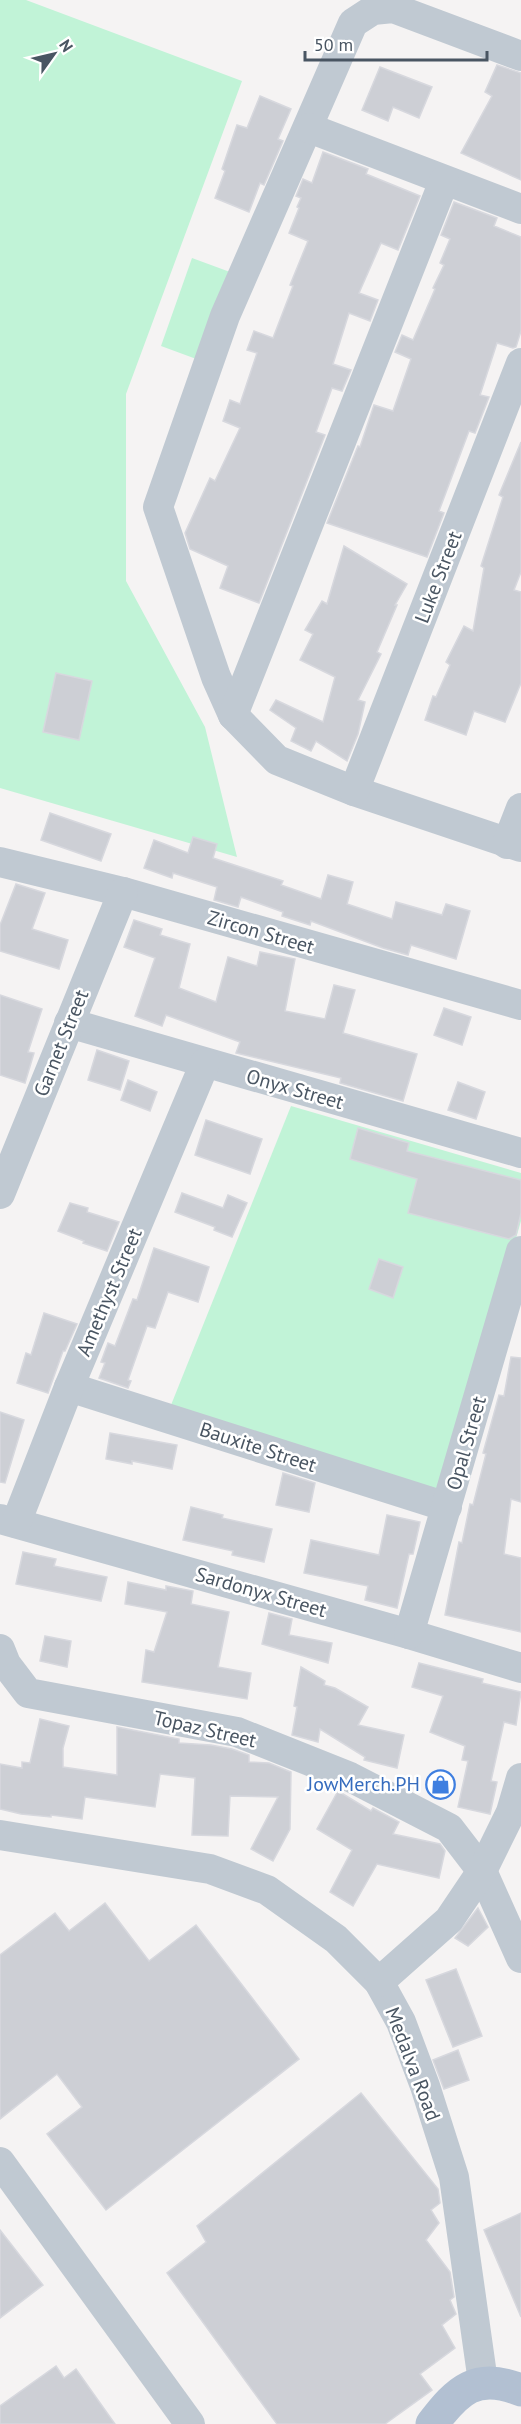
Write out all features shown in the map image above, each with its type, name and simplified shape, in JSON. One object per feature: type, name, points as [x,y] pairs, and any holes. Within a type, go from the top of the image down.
[{"type":"main road","points":[[432,2424],[450,2400],[466,2388],[483,2382],[521,2390]]},
{"type":"street","points":[[521,56],[393,8],[373,10],[353,23],[225,316],[158,507],[216,676],[233,715],[277,760],[354,791],[514,845],[521,808]]},
{"type":"street","points":[[309,128],[521,209]]},
{"type":"street","points":[[233,715],[444,181]]},
{"type":"street","name":"Luke Street","points":[[354,791],[521,363]]},
{"type":"street","name":"Zircon Street","points":[[0,862],[123,892],[521,1005]]},
{"type":"street","name":"Garnet Street","points":[[0,1194],[123,892]]},
{"type":"street","name":"Onyx Street","points":[[69,1023],[521,1153]]},
{"type":"street","name":"Amethyst Street","points":[[8,1521],[69,1387],[205,1063]]},
{"type":"street","name":"Opal Street","points":[[409,1634],[521,1251]]},
{"type":"street","name":"Bauxite Street","points":[[69,1387],[447,1508]]},
{"type":"street","name":"Sardonyx Street","points":[[8,1521],[409,1634],[521,1668]]},
{"type":"street","name":"Topaz Street","points":[[0,1649],[6,1664],[28,1693],[237,1732],[350,1777],[449,1828],[482,1871],[521,1958]]},
{"type":"street","points":[[379,1982],[449,1920],[482,1871],[511,1812],[521,1778]]},
{"type":"street","name":"Medalva Road","points":[[0,1836],[210,1869],[267,1890],[336,1939],[379,1982],[401,2022],[425,2086],[454,2177],[483,2382]]},
{"type":"street","points":[[0,2162],[190,2424]]},
{"type":"green space","points":[[0,0],[26,0],[242,81],[126,394],[126,581],[205,727],[237,857],[0,788]]},
{"type":"green space","points":[[192,258],[230,272],[199,360],[161,346]]},
{"type":"green space","points":[[291,1106],[521,1173],[521,1221],[442,1495],[169,1410]]},
{"type":"building","points":[[497,65],[521,73],[521,180],[461,153],[492,96],[485,92]]},
{"type":"building","points":[[380,67],[432,87],[419,118],[393,107],[388,121],[362,110]]},
{"type":"building","points":[[260,96],[291,109],[278,139],[283,141],[264,185],[260,183],[249,212],[215,198],[237,125],[247,128]]},
{"type":"building","points":[[323,152],[368,169],[366,174],[420,196],[398,250],[381,243],[359,293],[378,300],[370,321],[349,313],[333,364],[351,370],[342,391],[332,388],[316,432],[325,435],[259,603],[220,588],[228,566],[190,549],[185,533],[210,478],[215,481],[240,428],[223,421],[230,400],[240,404],[257,353],[247,350],[254,331],[273,338],[293,286],[290,285],[308,241],[289,233],[301,198],[296,196],[303,179],[312,183]]},
{"type":"building","points":[[454,202],[497,218],[494,226],[521,237],[521,331],[516,347],[497,343],[480,395],[489,397],[475,433],[469,431],[439,511],[444,513],[427,557],[327,523],[358,446],[360,447],[374,405],[393,411],[411,359],[395,352],[402,335],[413,340],[435,289],[433,288],[444,265],[440,263],[450,239],[441,235]]},
{"type":"building","points":[[521,442],[521,572],[514,590],[521,592],[521,683],[505,722],[474,711],[466,735],[425,720],[433,696],[436,697],[450,665],[446,662],[464,626],[473,631],[484,568],[481,566],[503,497],[499,495]]},
{"type":"building","points":[[344,546],[407,584],[395,605],[397,605],[377,652],[381,654],[358,700],[365,702],[358,734],[347,761],[316,741],[311,751],[291,741],[296,728],[270,710],[276,700],[323,722],[335,677],[300,660],[313,634],[305,630],[322,601],[327,604]]},
{"type":"building","points":[[56,673],[92,681],[79,740],[43,732]]},
{"type":"building","points":[[50,813],[111,834],[101,861],[41,840]]},
{"type":"building","points":[[193,837],[217,844],[213,858],[283,881],[281,885],[321,899],[328,875],[353,882],[347,904],[392,919],[396,902],[442,915],[446,904],[470,911],[456,959],[411,945],[408,955],[383,948],[311,921],[310,925],[282,916],[283,912],[241,897],[238,907],[214,900],[217,887],[173,873],[172,878],[144,868],[154,840],[188,853]]},
{"type":"building","points":[[16,884],[45,893],[32,929],[68,940],[59,969],[0,951],[0,925]]},
{"type":"building","points":[[134,920],[162,929],[160,935],[190,944],[179,988],[216,1002],[228,957],[257,966],[260,952],[295,959],[285,1011],[325,1019],[334,985],[355,990],[343,1033],[417,1054],[403,1101],[340,1083],[341,1078],[236,1053],[240,1042],[166,1015],[162,1026],[135,1016],[155,958],[124,947]]},
{"type":"building","points":[[0,995],[42,1009],[28,1052],[34,1053],[25,1083],[0,1075]]},
{"type":"building","points":[[444,1008],[471,1017],[462,1045],[434,1035]]},
{"type":"building","points":[[97,1050],[129,1061],[120,1090],[88,1080]]},
{"type":"building","points":[[128,1080],[157,1092],[150,1111],[121,1100]]},
{"type":"building","points":[[458,1082],[485,1092],[476,1119],[448,1110]]},
{"type":"building","points":[[206,1120],[262,1139],[250,1174],[195,1155]]},
{"type":"building","points":[[358,1128],[409,1143],[407,1151],[521,1180],[521,1213],[516,1235],[509,1239],[408,1213],[417,1179],[350,1159]]},
{"type":"building","points":[[182,1193],[223,1208],[228,1195],[247,1203],[232,1237],[214,1230],[215,1227],[175,1212]]},
{"type":"building","points":[[70,1203],[88,1208],[87,1212],[119,1222],[107,1251],[58,1231]]},
{"type":"building","points":[[154,1248],[209,1267],[198,1302],[168,1292],[155,1328],[147,1326],[128,1380],[131,1381],[128,1388],[99,1378],[105,1363],[101,1362],[108,1343],[115,1346],[133,1299],[137,1300]]},
{"type":"building","points":[[379,1259],[403,1267],[393,1298],[369,1289]]},
{"type":"building","points":[[44,1313],[77,1324],[63,1351],[48,1393],[17,1383],[26,1353],[31,1355]]},
{"type":"building","points":[[511,1357],[521,1358],[521,1502],[511,1499],[504,1554],[521,1558],[521,1632],[445,1615],[459,1542],[462,1543],[470,1504],[473,1505],[486,1454],[483,1453],[499,1395],[504,1396]]},
{"type":"building","points":[[0,1412],[24,1420],[5,1483],[0,1482]]},
{"type":"building","points":[[110,1433],[177,1445],[172,1469],[132,1461],[132,1464],[106,1459]]},
{"type":"building","points":[[283,1473],[315,1483],[309,1512],[276,1505]]},
{"type":"building","points":[[191,1507],[223,1515],[222,1518],[272,1529],[264,1562],[232,1555],[233,1551],[183,1540]]},
{"type":"building","points":[[387,1515],[420,1522],[413,1554],[409,1554],[397,1608],[365,1600],[368,1586],[304,1573],[311,1540],[379,1555]]},
{"type":"building","points":[[23,1552],[56,1559],[54,1566],[107,1577],[101,1601],[16,1584]]},
{"type":"building","points":[[128,1582],[166,1590],[166,1586],[193,1591],[191,1604],[229,1612],[218,1667],[251,1673],[247,1699],[142,1682],[146,1650],[154,1652],[167,1612],[125,1604]]},
{"type":"building","points":[[269,1613],[292,1619],[289,1635],[332,1643],[328,1663],[262,1644]]},
{"type":"building","points":[[45,1636],[71,1641],[67,1667],[40,1661]]},
{"type":"building","points":[[419,1663],[483,1679],[482,1683],[521,1692],[516,1725],[504,1722],[491,1781],[497,1782],[490,1814],[458,1807],[468,1761],[462,1760],[465,1746],[430,1732],[443,1696],[412,1687]]},
{"type":"building","points":[[301,1667],[325,1681],[324,1685],[335,1688],[368,1707],[358,1725],[404,1735],[397,1768],[364,1760],[365,1757],[320,1729],[318,1742],[292,1735],[297,1707],[294,1706]]},
{"type":"building","points":[[40,1719],[69,1726],[63,1748],[63,1767],[117,1775],[117,1727],[179,1739],[179,1743],[232,1749],[249,1755],[249,1762],[269,1763],[291,1772],[290,1829],[273,1861],[251,1849],[278,1797],[230,1796],[228,1836],[192,1835],[195,1778],[160,1774],[155,1807],[85,1797],[82,1819],[21,1814],[0,1809],[0,1764],[22,1768],[22,1762],[30,1763]]},
{"type":"building","points":[[338,1791],[371,1811],[373,1808],[399,1822],[393,1834],[440,1844],[445,1851],[439,1878],[377,1864],[353,1906],[330,1892],[352,1850],[317,1829]]},
{"type":"building","points":[[105,1903],[149,1961],[196,1925],[299,2059],[106,2210],[47,2134],[82,2107],[57,2074],[0,2119],[0,1955],[55,1913],[69,1931]]},
{"type":"building","points":[[478,1908],[488,1927],[468,1946],[455,1938]]},
{"type":"building","points":[[456,1969],[482,2036],[453,2047],[426,1980]]},
{"type":"building","points":[[458,2050],[469,2080],[444,2089],[433,2060]]},
{"type":"building","points":[[361,2093],[438,2189],[440,2203],[431,2210],[439,2223],[426,2240],[450,2272],[454,2297],[450,2300],[456,2314],[442,2325],[455,2348],[420,2374],[432,2390],[385,2424],[277,2424],[167,2273],[206,2242],[197,2226]]},
{"type":"building","points":[[521,2213],[521,2317],[484,2230]]},
{"type":"building","points":[[0,2230],[43,2285],[0,2318]]},
{"type":"building","points":[[56,2366],[64,2378],[76,2369],[115,2424],[0,2424],[0,2406]]},
{"type":"place","name":"JowMerch.PH","points":[[441,1784]]}]
